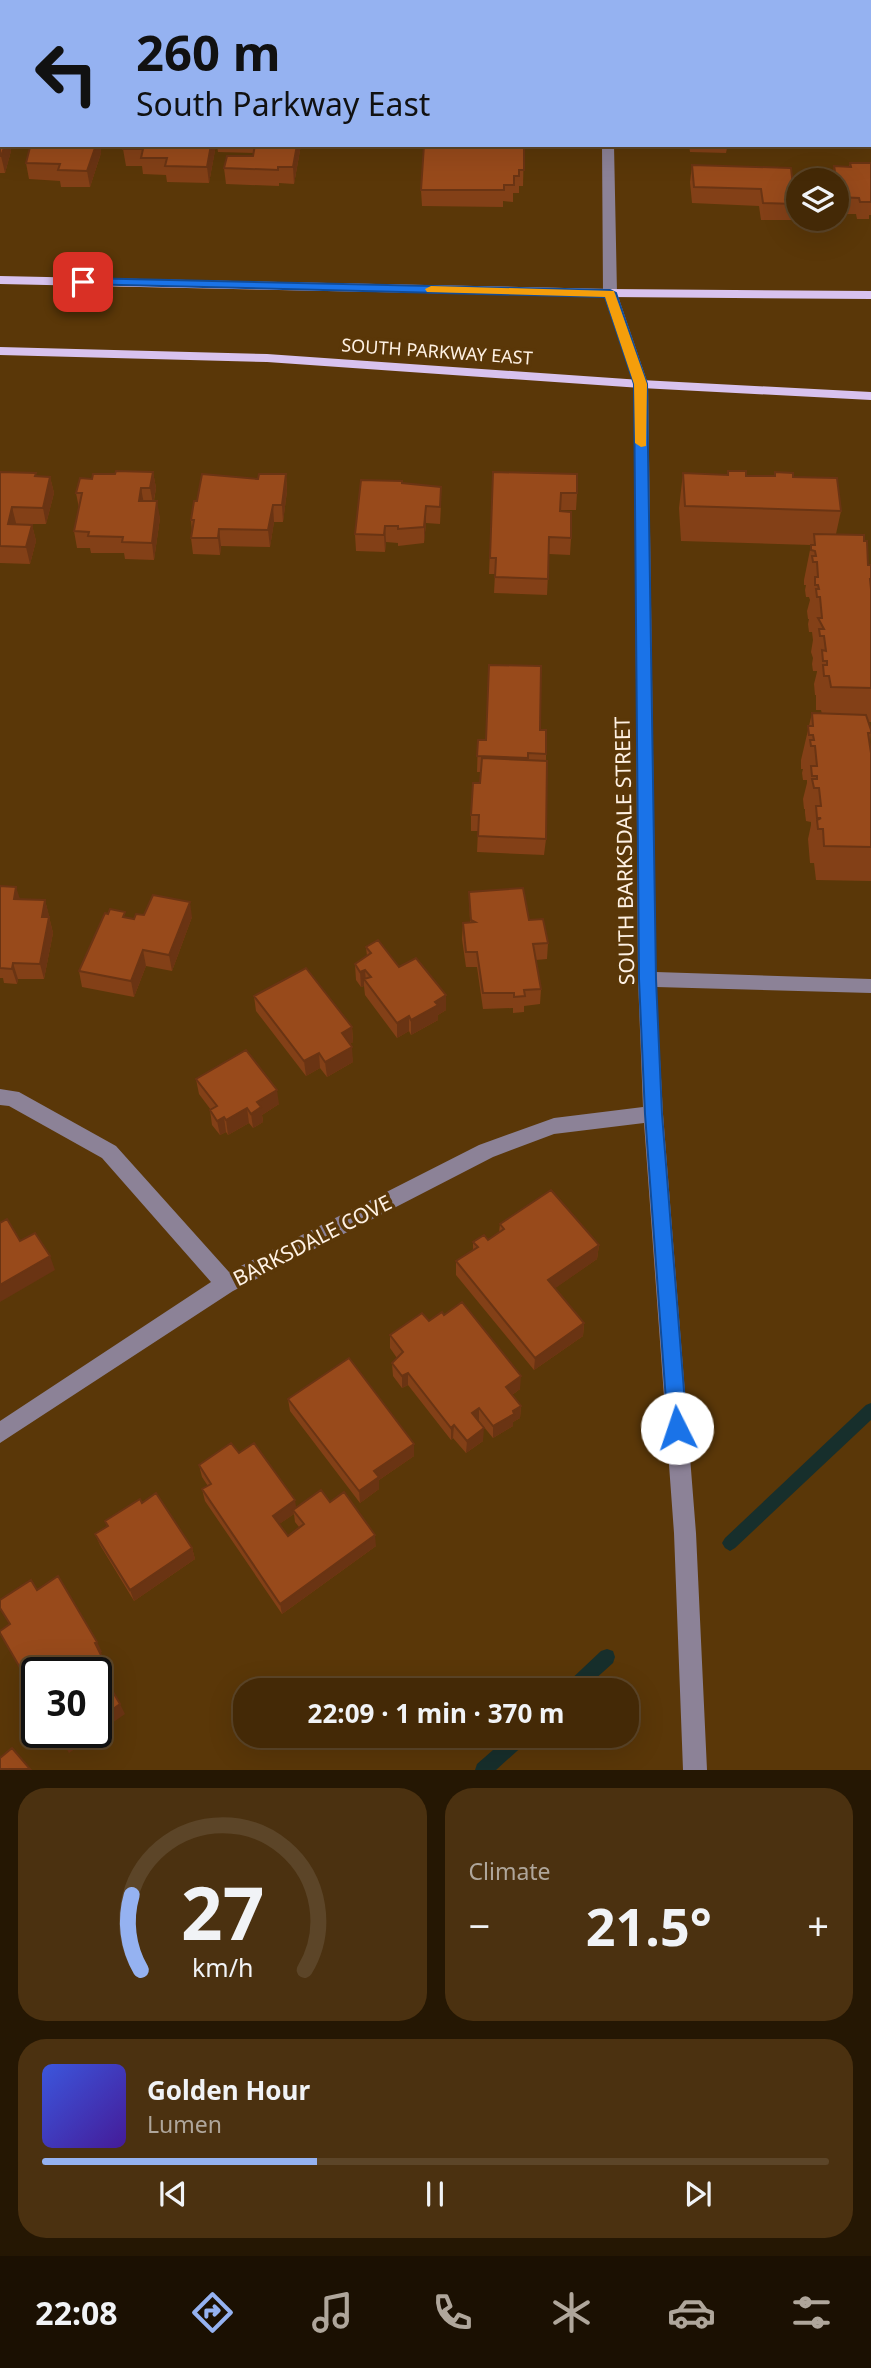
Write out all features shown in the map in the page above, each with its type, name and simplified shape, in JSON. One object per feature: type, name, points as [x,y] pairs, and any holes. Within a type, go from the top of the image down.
[{"type":"main road","points":[[0,280],[610,293],[871,295]]},
{"type":"main road","name":"SOUTH PARKWAY EAST","points":[[0,351],[267,358],[640,384],[871,396]]},
{"type":"street","name":"SOUTH BARKSDALE STREET","points":[[608,147],[610,293],[640,384],[648,979],[653,1114],[685,1533],[695,1769]]},
{"type":"street","points":[[648,979],[871,986]]},
{"type":"street","points":[[0,1097],[12,1098],[109,1152],[226,1284]]},
{"type":"street","name":"BARKSDALE COVE","points":[[0,1433],[226,1284],[486,1151],[554,1126],[653,1114]]},
{"type":"building","points":[[30,147],[95,147],[87,171],[58,170],[60,164],[26,163]]},
{"type":"building","points":[[211,147],[207,167],[165,166],[167,158],[141,158],[143,149],[123,149]]},
{"type":"building","points":[[255,147],[297,147],[293,167],[278,167],[278,170],[224,168],[227,156],[253,156]]},
{"type":"building","points":[[424,147],[524,147],[524,170],[519,170],[519,176],[514,176],[514,185],[504,185],[504,190],[421,190]]},
{"type":"building","points":[[850,163],[871,163],[871,202],[860,202],[859,198],[849,198],[849,168],[834,166],[851,167]]},
{"type":"building","points":[[692,165],[791,168],[786,168],[786,204],[763,203],[761,189],[694,187]]},
{"type":"building","points":[[116,471],[153,472],[150,488],[141,488],[139,501],[157,501],[152,543],[122,542],[123,537],[88,536],[89,532],[74,531],[82,493],[76,493],[80,478],[92,479],[93,474],[115,474]]},
{"type":"building","points":[[728,471],[746,471],[746,476],[775,476],[775,472],[793,473],[793,477],[837,478],[841,511],[685,506],[683,473],[728,475]]},
{"type":"building","points":[[0,472],[36,473],[35,476],[50,477],[43,508],[12,507],[8,524],[32,525],[26,547],[0,546]]},
{"type":"building","points":[[493,472],[577,474],[577,493],[561,493],[560,511],[571,512],[571,538],[549,537],[548,579],[495,577],[496,558],[490,558]]},
{"type":"building","points":[[202,474],[258,479],[259,474],[286,474],[282,505],[273,505],[268,530],[219,529],[218,538],[191,538],[194,501],[197,501]]},
{"type":"building","points":[[361,480],[402,481],[441,487],[440,507],[426,506],[424,527],[398,529],[398,526],[385,526],[384,535],[355,534]]},
{"type":"building","points":[[814,534],[864,535],[864,541],[867,541],[868,565],[871,565],[871,688],[831,687],[829,676],[824,676],[823,665],[827,665],[827,661],[823,661],[822,650],[826,651],[824,636],[820,636],[819,629],[824,629],[818,618],[822,618],[820,597],[817,597],[816,589],[819,589],[818,585],[815,585],[815,577],[818,577],[817,562],[813,562],[812,556],[816,556],[815,551],[811,550],[811,545],[815,545]]},
{"type":"building","points":[[489,665],[541,666],[540,730],[546,730],[546,754],[528,753],[528,758],[477,756],[478,740],[486,740]]},
{"type":"building","points":[[812,713],[866,715],[871,730],[871,733],[868,733],[871,753],[871,847],[824,846],[823,829],[818,829],[817,820],[821,818],[817,818],[816,806],[821,806],[819,788],[814,788],[812,779],[817,779],[817,776],[812,776],[811,766],[817,766],[815,746],[811,746],[810,740],[814,740],[813,735],[809,735],[808,726],[813,726]]},
{"type":"building","points":[[482,758],[547,761],[546,839],[478,836],[479,815],[471,815],[473,783],[480,783]]},
{"type":"building","points":[[0,886],[16,887],[14,899],[45,900],[42,917],[49,917],[40,964],[13,963],[12,969],[0,968]]},
{"type":"building","points":[[523,888],[529,920],[543,919],[548,943],[533,944],[541,989],[524,990],[525,996],[514,997],[514,993],[483,993],[477,952],[466,952],[463,923],[475,922],[471,920],[469,892]]},
{"type":"building","points":[[153,895],[190,902],[169,955],[143,950],[131,981],[79,971],[105,913],[108,914],[110,909],[125,912],[123,917],[134,919],[136,914],[144,915]]},
{"type":"building","points":[[378,940],[399,967],[416,958],[446,995],[435,1002],[438,1005],[411,1020],[409,1016],[397,1023],[364,979],[371,977],[365,970],[360,972],[355,964],[371,953],[366,947]]},
{"type":"building","points":[[306,968],[352,1027],[342,1033],[352,1047],[325,1062],[319,1053],[304,1061],[254,996]]},
{"type":"building","points":[[246,1050],[277,1090],[257,1102],[261,1107],[251,1114],[247,1108],[226,1120],[224,1117],[217,1121],[210,1110],[217,1106],[196,1079]]},
{"type":"building","points":[[551,1190],[599,1245],[548,1280],[584,1323],[535,1358],[456,1261],[478,1247],[473,1242],[484,1235],[488,1240],[504,1229],[500,1224]]},
{"type":"building","points":[[7,1219],[20,1241],[35,1233],[50,1256],[0,1285],[0,1223]]},
{"type":"building","points":[[462,1302],[521,1376],[506,1387],[521,1406],[513,1411],[514,1414],[493,1426],[479,1408],[472,1413],[484,1428],[467,1441],[454,1425],[451,1428],[408,1373],[402,1376],[392,1363],[403,1352],[390,1335],[422,1313],[429,1321],[442,1312],[444,1315]]},
{"type":"building","points":[[349,1358],[414,1444],[374,1471],[379,1477],[359,1491],[288,1399]]},
{"type":"building","points":[[231,1443],[239,1453],[254,1443],[295,1500],[273,1516],[288,1536],[304,1524],[293,1510],[321,1490],[330,1502],[344,1492],[375,1535],[280,1604],[202,1489],[211,1484],[199,1465]]},
{"type":"building","points":[[156,1493],[192,1548],[130,1590],[95,1534],[108,1526],[105,1521],[140,1499],[142,1503]]},
{"type":"building","points":[[58,1576],[97,1642],[95,1643],[101,1655],[21,1657],[21,1669],[0,1633],[10,1624],[0,1608],[0,1600],[31,1580],[37,1590]]},
{"type":"building","points":[[112,1690],[120,1704],[112,1710]]},
{"type":"building","points":[[12,1748],[30,1769],[0,1769],[0,1758]]},
{"type":"waterway","points":[[730,1543],[871,1410]]},
{"type":"waterway","points":[[585,1678],[607,1657]]},
{"type":"waterway","points":[[483,1770],[508,1748]]},
{"type":"slow traffic","points":[[431,289],[610,293],[640,384],[641,443]]},
{"type":"route","points":[[83,282],[610,293],[640,384],[648,979],[653,1114],[677,1428]]}]
